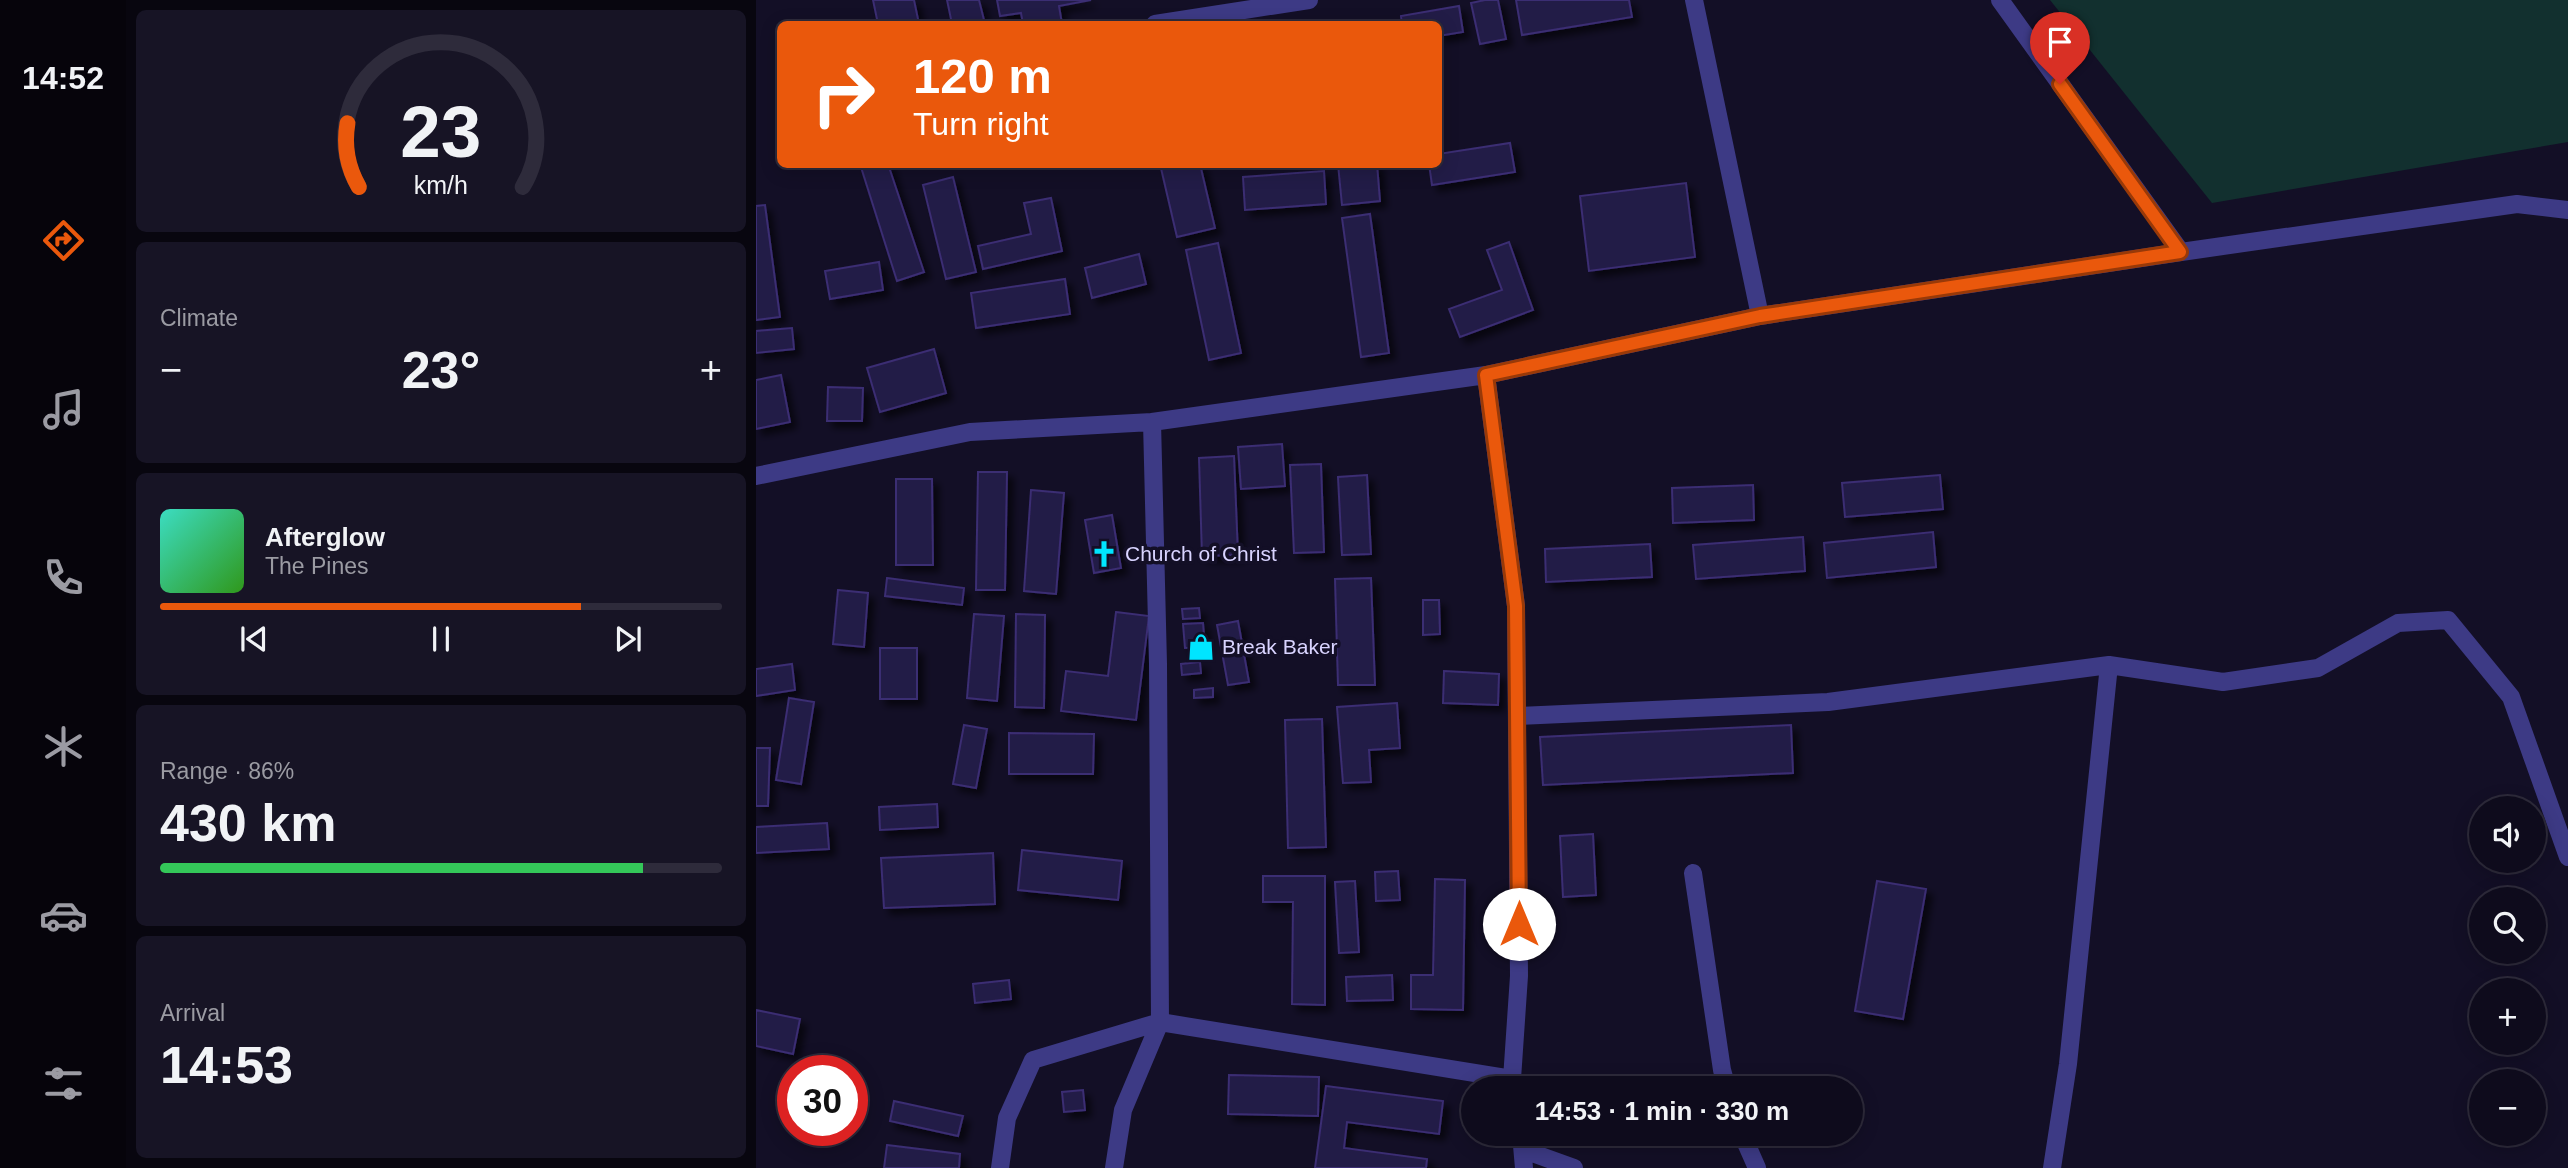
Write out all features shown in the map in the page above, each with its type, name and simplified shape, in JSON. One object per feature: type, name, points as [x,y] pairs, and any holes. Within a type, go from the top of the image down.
[{"type":"street","points":[[1174,21],[1309,0]]},
{"type":"street","points":[[1694,0],[1760,316]]},
{"type":"street","points":[[2000,0],[2180,252]]},
{"type":"street","points":[[756,476],[970,432],[1152,422],[1486,375],[1760,316],[2180,252],[2517,204],[2568,210]]},
{"type":"street","points":[[1486,375],[1516,606],[1519,976],[1513,1076]]},
{"type":"street","points":[[1114,1168],[1124,1110],[1160,1022],[1158,664],[1152,422]]},
{"type":"street","points":[[1517,716],[1828,702],[2109,665],[2222,682],[2318,668],[2398,623],[2448,620],[2511,698],[2568,857]]},
{"type":"street","points":[[2052,1168],[2068,1063],[2109,665]]},
{"type":"street","points":[[1693,873],[1724,1076]]},
{"type":"street","points":[[1000,1168],[1007,1118],[1033,1060],[1160,1022],[1467,1076]]},
{"type":"street","points":[[1747,1146],[1756,1168]]},
{"type":"street","points":[[1523,1151],[1574,1168]]},
{"type":"green space","points":[[2050,0],[2568,0],[2568,142],[2212,203]]},
{"type":"building","points":[[873,0],[914,0],[918,21],[877,21]]},
{"type":"building","points":[[947,0],[979,0],[984,21],[951,21]]},
{"type":"building","points":[[997,0],[1091,0],[1059,6],[1062,21],[1022,21],[1021,13],[1000,16]]},
{"type":"building","points":[[1498,0],[1506,39],[1480,44],[1471,3]]},
{"type":"building","points":[[1516,0],[1629,0],[1632,17],[1522,35]]},
{"type":"building","points":[[1459,6],[1463,32],[1442,35],[1442,21],[1402,21],[1401,16]]},
{"type":"building","points":[[1510,143],[1515,172],[1432,185],[1430,168],[1442,168],[1442,153]]},
{"type":"building","points":[[861,168],[889,168],[924,272],[897,281]]},
{"type":"building","points":[[1161,168],[1201,168],[1215,228],[1177,237]]},
{"type":"building","points":[[1338,168],[1377,168],[1380,201],[1342,205]]},
{"type":"building","points":[[1324,171],[1326,204],[1245,210],[1243,177]]},
{"type":"building","points":[[953,177],[976,272],[946,279],[923,185]]},
{"type":"building","points":[[1686,183],[1695,257],[1589,271],[1580,196]]},
{"type":"building","points":[[1051,198],[1062,251],[983,269],[978,246],[1031,234],[1024,203]]},
{"type":"building","points":[[765,205],[780,317],[756,320],[756,206]]},
{"type":"building","points":[[1370,214],[1389,353],[1361,357],[1342,218]]},
{"type":"building","points":[[1509,242],[1533,310],[1460,337],[1449,309],[1502,290],[1487,250]]},
{"type":"building","points":[[1218,243],[1241,353],[1209,360],[1186,250]]},
{"type":"building","points":[[1139,254],[1146,284],[1092,298],[1085,268]]},
{"type":"building","points":[[879,262],[883,290],[830,299],[825,271]]},
{"type":"building","points":[[1065,279],[1070,314],[976,328],[971,293]]},
{"type":"building","points":[[792,328],[794,349],[756,353],[756,331]]},
{"type":"building","points":[[934,349],[946,393],[880,412],[867,368]]},
{"type":"building","points":[[781,375],[790,422],[756,429],[756,380]]},
{"type":"building","points":[[828,387],[863,388],[862,421],[827,421]]},
{"type":"building","points":[[1282,444],[1285,486],[1241,489],[1238,447]]},
{"type":"building","points":[[1234,456],[1238,555],[1202,556],[1199,458]]},
{"type":"building","points":[[1321,464],[1324,552],[1294,553],[1290,465]]},
{"type":"building","points":[[978,472],[1007,472],[1005,590],[976,590]]},
{"type":"building","points":[[1367,475],[1371,554],[1342,555],[1338,477]]},
{"type":"building","points":[[1940,475],[1943,509],[1845,517],[1842,483]]},
{"type":"building","points":[[896,479],[932,479],[933,565],[896,565]]},
{"type":"building","points":[[1753,485],[1754,520],[1673,523],[1672,488]]},
{"type":"building","points":[[1031,490],[1064,493],[1056,594],[1024,591]]},
{"type":"building","points":[[1112,515],[1121,568],[1094,573],[1085,520]]},
{"type":"building","points":[[1933,532],[1936,567],[1827,578],[1824,543]]},
{"type":"building","points":[[1803,537],[1805,571],[1696,579],[1693,545]]},
{"type":"building","points":[[1650,544],[1652,577],[1546,582],[1545,549]]},
{"type":"building","points":[[887,578],[964,588],[962,605],[885,596]]},
{"type":"building","points":[[1371,578],[1375,685],[1338,685],[1335,579]]},
{"type":"building","points":[[838,590],[868,593],[864,647],[833,644]]},
{"type":"building","points":[[1423,600],[1439,600],[1440,634],[1423,635]]},
{"type":"building","points":[[1199,608],[1200,618],[1183,619],[1182,609]]},
{"type":"building","points":[[1116,612],[1149,616],[1136,720],[1061,711],[1066,671],[1108,676]]},
{"type":"building","points":[[974,614],[1004,616],[997,701],[967,698]]},
{"type":"building","points":[[1016,614],[1045,615],[1044,708],[1015,707]]},
{"type":"building","points":[[1238,621],[1249,682],[1228,685],[1217,625]]},
{"type":"building","points":[[1203,623],[1205,647],[1185,648],[1183,624]]},
{"type":"building","points":[[880,648],[917,648],[917,699],[880,699]]},
{"type":"building","points":[[1200,662],[1201,673],[1182,675],[1181,664]]},
{"type":"building","points":[[792,664],[795,690],[756,696],[756,669]]},
{"type":"building","points":[[1444,671],[1499,674],[1498,705],[1443,703]]},
{"type":"building","points":[[1213,688],[1213,697],[1194,698],[1194,690]]},
{"type":"building","points":[[789,698],[814,702],[801,784],[776,780]]},
{"type":"building","points":[[1397,703],[1400,748],[1369,750],[1371,782],[1343,783],[1337,707]]},
{"type":"building","points":[[1322,719],[1326,847],[1288,848],[1285,720]]},
{"type":"building","points":[[964,725],[987,729],[976,788],[953,784]]},
{"type":"building","points":[[1791,725],[1793,773],[1543,785],[1540,737]]},
{"type":"building","points":[[1009,733],[1094,734],[1093,774],[1009,774]]},
{"type":"building","points":[[756,748],[770,748],[768,806],[756,806]]},
{"type":"building","points":[[937,804],[938,827],[880,830],[879,807]]},
{"type":"building","points":[[827,823],[829,849],[756,853],[756,827]]},
{"type":"building","points":[[1593,834],[1596,895],[1563,897],[1560,836]]},
{"type":"building","points":[[1022,850],[1122,861],[1118,900],[1018,890]]},
{"type":"building","points":[[993,853],[995,904],[884,908],[881,858]]},
{"type":"building","points":[[1398,871],[1400,900],[1376,901],[1375,872]]},
{"type":"building","points":[[1263,876],[1325,876],[1325,1005],[1292,1004],[1293,902],[1263,902]]},
{"type":"building","points":[[1435,879],[1465,880],[1463,1010],[1411,1009],[1411,975],[1433,975]]},
{"type":"building","points":[[1355,881],[1359,952],[1339,953],[1335,882]]},
{"type":"building","points":[[1877,881],[1926,889],[1903,1019],[1855,1011]]},
{"type":"building","points":[[1392,975],[1393,1000],[1347,1001],[1346,977]]},
{"type":"building","points":[[1009,980],[1011,999],[975,1003],[973,984]]},
{"type":"building","points":[[756,1010],[800,1019],[793,1054],[756,1046]]},
{"type":"building","points":[[1229,1075],[1319,1077],[1318,1116],[1228,1114]]},
{"type":"building","points":[[1326,1086],[1443,1101],[1439,1134],[1347,1122],[1344,1148],[1427,1159],[1426,1168],[1315,1168]]},
{"type":"building","points":[[1083,1090],[1085,1110],[1064,1112],[1062,1092]]},
{"type":"building","points":[[894,1101],[963,1116],[958,1136],[890,1121]]},
{"type":"building","points":[[887,1145],[960,1154],[959,1168],[884,1168]]},
{"type":"place","name":"Church of Christ","points":[[1104,554]]},
{"type":"place","name":"Break Baker","points":[[1201,647]]},
{"type":"route","points":[[1519,924],[1516,606],[1486,375],[1760,316],[2180,252],[2060,84]]}]
